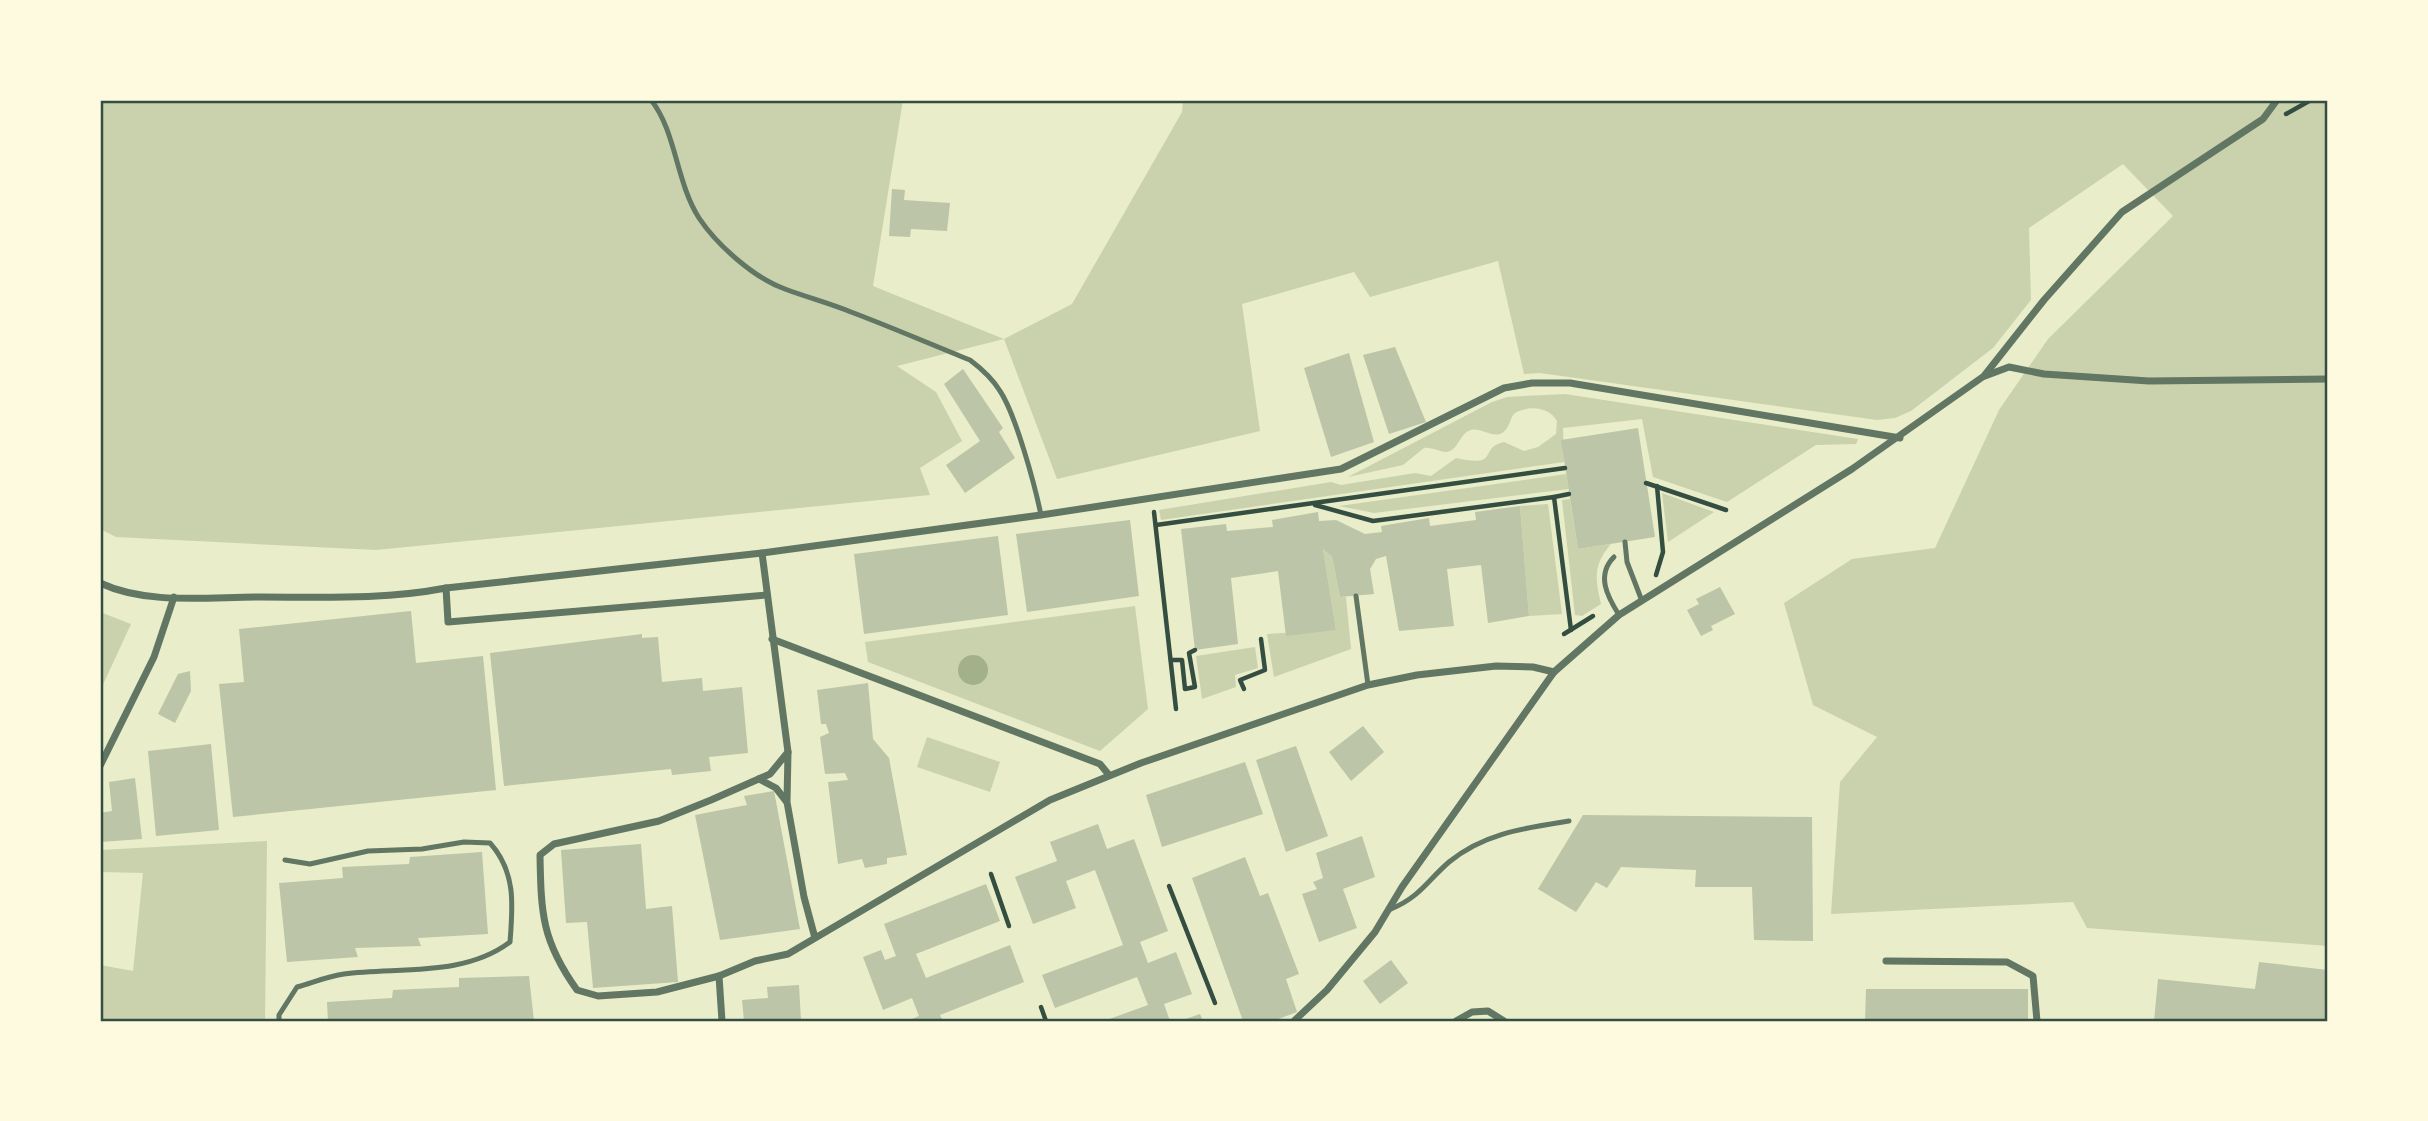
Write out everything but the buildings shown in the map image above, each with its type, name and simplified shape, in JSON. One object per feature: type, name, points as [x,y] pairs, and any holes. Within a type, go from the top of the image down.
[{"type":"street","points":[[1294,1021],[1327,990],[1391,909],[1402,887],[1554,672],[1619,615],[1900,438],[1984,376],[2044,300],[2122,212],[2263,119],[2277,100]]},
{"type":"street","points":[[1984,376],[2009,367],[2044,374],[2149,382],[2328,379]]},
{"type":"street","points":[[100,583],[133,594],[174,597],[402,597],[446,589],[762,553],[1041,515],[1341,469],[1504,387],[1532,383],[1570,383],[1900,438]]},
{"type":"street","points":[[762,553],[788,752],[786,802],[804,897],[815,938]]},
{"type":"street","points":[[446,589],[448,622],[766,595]]},
{"type":"street","points":[[100,766],[154,657],[174,597]]},
{"type":"street","points":[[772,639],[1100,764],[1109,775]]},
{"type":"street","points":[[788,752],[770,774],[659,821],[554,844],[540,855],[544,929],[558,964],[577,990],[598,996],[657,992],[719,976],[744,964],[788,954],[1050,800],[1109,775],[1368,685],[1417,675],[1496,666],[1533,667],[1554,672]]},
{"type":"street","points":[[759,779],[776,788],[786,802]]},
{"type":"street","points":[[1886,961],[2007,962],[2033,975],[2037,1021]]},
{"type":"street","points":[[719,976],[722,1021]]},
{"type":"street","points":[[1456,1021],[1472,1013],[1488,1011],[1504,1021]]},
{"type":"lane","points":[[651,100],[663,120],[677,171],[696,212],[709,233],[735,260],[783,289],[812,297],[970,360],[987,373],[1002,393],[1014,424],[1036,490],[1041,515]]},
{"type":"lane","points":[[1625,542],[1626,562],[1642,601]]},
{"type":"lane","points":[[1614,557],[1604,569],[1604,579],[1606,590],[1619,615]]},
{"type":"lane","points":[[1356,596],[1368,685]]},
{"type":"lane","points":[[1391,909],[1411,901],[1448,863],[1467,849],[1501,832],[1569,821]]},
{"type":"lane","points":[[279,1021],[279,1015],[297,987],[341,974],[451,966],[493,955],[510,942],[512,912],[512,887],[502,856],[490,843],[464,842],[422,849],[368,851],[310,864],[285,860]]},
{"type":"path","points":[[1156,526],[1565,468]]},
{"type":"path","points":[[1646,483],[1726,510]]},
{"type":"path","points":[[1312,504],[1373,521],[1569,494]]},
{"type":"path","points":[[1554,497],[1571,630]]},
{"type":"path","points":[[1152,498],[1176,709]]},
{"type":"path","points":[[1244,689],[1240,680],[1265,670],[1261,639]]},
{"type":"path","points":[[1171,660],[1182,660],[1185,689],[1195,687],[1189,653],[1195,650]]},
{"type":"path","points":[[991,874],[1009,926]]},
{"type":"path","points":[[1169,886],[1215,1003]]},
{"type":"path","points":[[1041,1007],[1046,1021]]},
{"type":"shaded area","points":[[100,100],[903,100],[873,286],[1004,339],[897,366],[936,392],[962,441],[920,468],[930,495],[376,550],[116,537],[100,529]]},
{"type":"shaded area","points":[[1183,100],[2328,100],[2328,946],[2087,928],[2073,902],[1831,914],[1840,782],[1877,737],[1813,705],[1784,603],[1852,559],[1935,548],[1999,410],[2048,339],[2173,216],[2123,164],[2029,228],[2031,300],[1993,348],[1911,411],[1895,418],[1877,420],[1540,373],[1524,374],[1498,261],[1370,297],[1354,272],[1242,304],[1260,431],[1057,479],[1004,339],[1072,304],[1182,112]]},
{"type":"shaded area","points":[[1565,394],[1858,439],[1856,444],[1816,445],[1727,502],[1653,477],[1642,419],[1563,428],[1564,462],[1161,520],[1159,510],[1331,482],[1341,485],[1415,473],[1431,476],[1456,458],[1479,461],[1484,459],[1492,448],[1504,442],[1524,451],[1538,447],[1556,434],[1557,421],[1544,410],[1526,409],[1515,413],[1507,428],[1499,434],[1471,430],[1450,451],[1424,448],[1403,465],[1348,477],[1492,402],[1507,397]]},
{"type":"shaded area","points":[[1566,474],[1569,489],[1374,513],[1339,506]]},
{"type":"shaded area","points":[[1662,493],[1714,512],[1668,542]]},
{"type":"shaded area","points":[[1570,499],[1578,549],[1611,544],[1598,565],[1601,604],[1582,616],[1575,615],[1562,500]]},
{"type":"shaded area","points":[[1548,504],[1562,614],[1529,616],[1520,506]]},
{"type":"shaded area","points":[[1323,549],[1332,557],[1340,597],[1346,597],[1351,649],[1274,677],[1267,634],[1336,630]]},
{"type":"shaded area","points":[[1135,606],[1148,709],[1100,751],[868,662],[865,642]]},
{"type":"shaded area","points":[[100,612],[131,624],[100,691]]},
{"type":"shaded area","points":[[1255,647],[1258,668],[1235,675],[1236,687],[1202,699],[1196,656]]},
{"type":"shaded area","points":[[973,655],[984,659],[988,670],[984,681],[973,685],[962,681],[958,670],[962,659]]},
{"type":"shaded area","points":[[927,737],[1000,762],[990,792],[917,767]]},
{"type":"shaded area","points":[[267,841],[265,1021],[100,1021],[100,965],[133,971],[143,873],[100,872],[100,850]]}]
